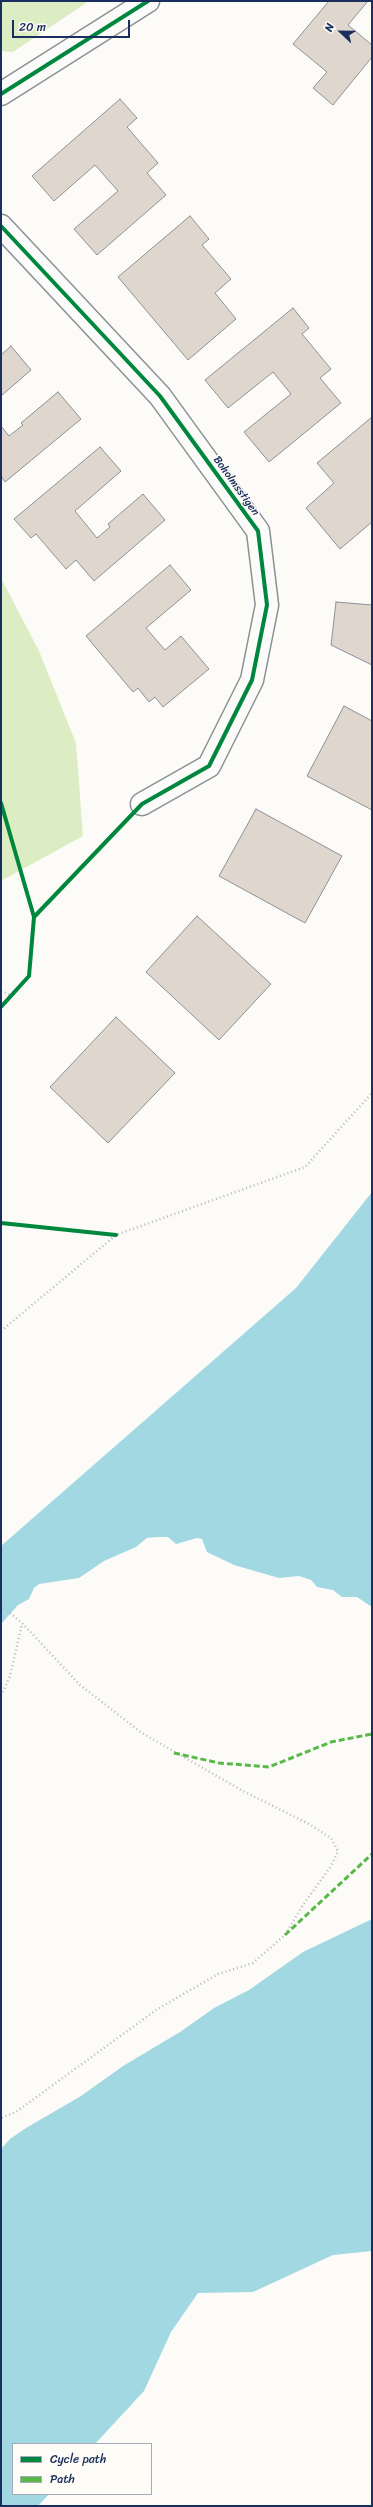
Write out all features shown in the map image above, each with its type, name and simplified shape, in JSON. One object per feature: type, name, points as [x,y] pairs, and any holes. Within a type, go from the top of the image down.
[{"type":"street","points":[[1,94],[148,1]]},
{"type":"street","name":"Boholmsstigen","points":[[1,226],[160,396],[258,531],[267,605],[252,680],[209,766],[142,804]]},
{"type":"path","points":[[6,1001],[16,990]]},
{"type":"path","points":[[1,991],[11,995]]},
{"type":"path","points":[[1,1331],[116,1235],[305,1167],[372,1093]]},
{"type":"path","points":[[109,1234],[116,1235]]},
{"type":"path","points":[[1,1605],[22,1623],[80,1685],[142,1733],[247,1794],[309,1824],[331,1838],[338,1851],[331,1866],[303,1905],[285,1935],[253,1963],[218,1974],[156,2010],[16,2112],[1,2118]]},
{"type":"path","points":[[1,1696],[10,1676],[22,1623]]},
{"type":"green space","points":[[1,1],[89,1],[13,52],[1,51]]},
{"type":"green space","points":[[1,578],[39,651],[76,743],[83,836],[1,881]]},
{"type":"water","points":[[372,1192],[372,1607],[357,1597],[342,1597],[333,1590],[317,1587],[311,1580],[299,1576],[279,1578],[234,1565],[207,1552],[202,1539],[197,1538],[176,1544],[168,1537],[158,1537],[147,1538],[136,1547],[104,1561],[79,1578],[39,1584],[34,1588],[29,1599],[18,1605],[1,1624],[1,1546],[296,1288]]},
{"type":"water","points":[[372,1919],[372,2251],[333,2255],[253,2292],[198,2293],[171,2332],[144,2391],[96,2443],[12,2443],[12,2495],[48,2495],[38,2506],[1,2506],[1,2149],[10,2139],[26,2128],[81,2096],[123,2066],[180,2032],[214,2008],[249,1990],[303,1952]]},
{"type":"building","points":[[329,1],[368,1],[348,25],[372,45],[372,57],[333,105],[313,88],[327,72],[293,44]]},
{"type":"building","points":[[120,99],[137,118],[127,127],[158,163],[147,173],[166,195],[97,255],[74,229],[118,191],[95,165],[54,201],[32,176]]},
{"type":"building","points":[[190,216],[209,239],[202,245],[231,279],[215,293],[236,319],[188,360],[118,277]]},
{"type":"building","points":[[293,308],[309,328],[302,334],[331,369],[320,378],[341,403],[269,462],[244,432],[291,394],[273,372],[228,408],[205,380]]},
{"type":"building","points":[[11,346],[31,370],[1,396],[1,355]]},
{"type":"building","points":[[58,392],[81,419],[5,482],[1,476],[1,426],[9,436],[23,425],[21,423]]},
{"type":"building","points":[[372,417],[372,522],[340,549],[306,508],[334,483],[317,463]]},
{"type":"building","points":[[100,447],[121,471],[75,511],[97,538],[110,527],[108,524],[143,494],[165,520],[94,581],[76,560],[66,569],[36,534],[31,538],[14,519]]},
{"type":"building","points":[[170,565],[191,590],[146,628],[165,650],[181,636],[209,669],[163,707],[155,697],[149,702],[138,688],[133,692],[86,636]]},
{"type":"building","points":[[336,602],[372,605],[372,665],[331,645]]},
{"type":"building","points":[[344,706],[372,721],[372,810],[307,776]]},
{"type":"building","points":[[256,809],[342,856],[305,923],[219,876]]},
{"type":"building","points":[[197,916],[271,984],[219,1040],[146,972]]},
{"type":"building","points":[[116,1017],[175,1073],[108,1143],[50,1087]]},
{"type":"marked path","points":[[174,1753],[219,1763],[269,1767],[331,1742],[372,1734]]},
{"type":"marked path","points":[[285,1935],[372,1854]]},
{"type":"cycle path","points":[[1,94],[148,1]]},
{"type":"cycle path","points":[[1,226],[160,396],[258,531],[267,605],[252,680],[209,766],[142,804],[34,917]]},
{"type":"cycle path","points":[[1,803],[34,917],[29,976],[1,1007]]},
{"type":"cycle path","points":[[1,1223],[116,1235]]}]
